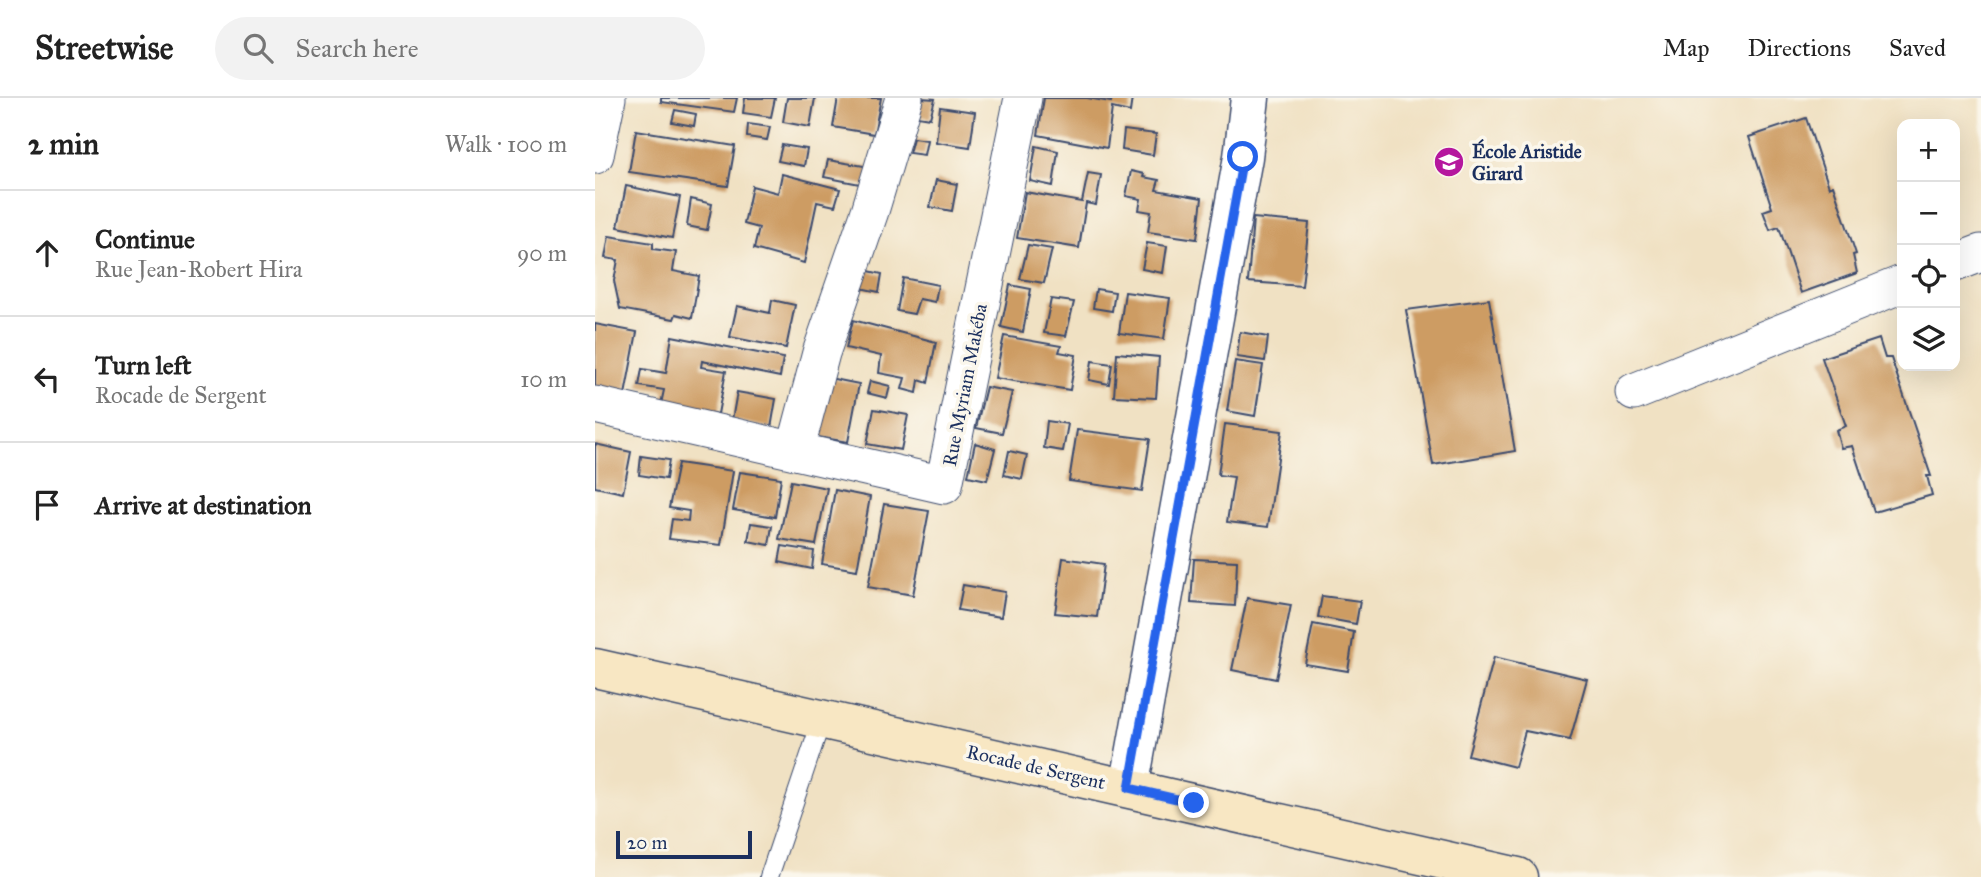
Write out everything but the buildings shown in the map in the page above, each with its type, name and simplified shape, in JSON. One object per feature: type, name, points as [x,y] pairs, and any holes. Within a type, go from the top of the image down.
[{"type":"main road","name":"Rocade de Sergent","points":[[595,668],[1518,877]]},
{"type":"street","points":[[595,155],[607,98]]},
{"type":"street","points":[[795,451],[821,353],[870,211],[904,98]]},
{"type":"street","name":"Rue Myriam Makéba","points":[[595,405],[944,485],[1023,98]]},
{"type":"street","points":[[1129,788],[1243,157],[1250,98]]},
{"type":"street","points":[[1960,261],[1981,253]]},
{"type":"street","points":[[1635,392],[1897,286]]},
{"type":"lane","points":[[769,877],[822,719]]},
{"type":"place","name":"École Aristide Girard","points":[[1449,162]]},
{"type":"route","points":[[1194,803],[1129,788],[1243,157]]}]
